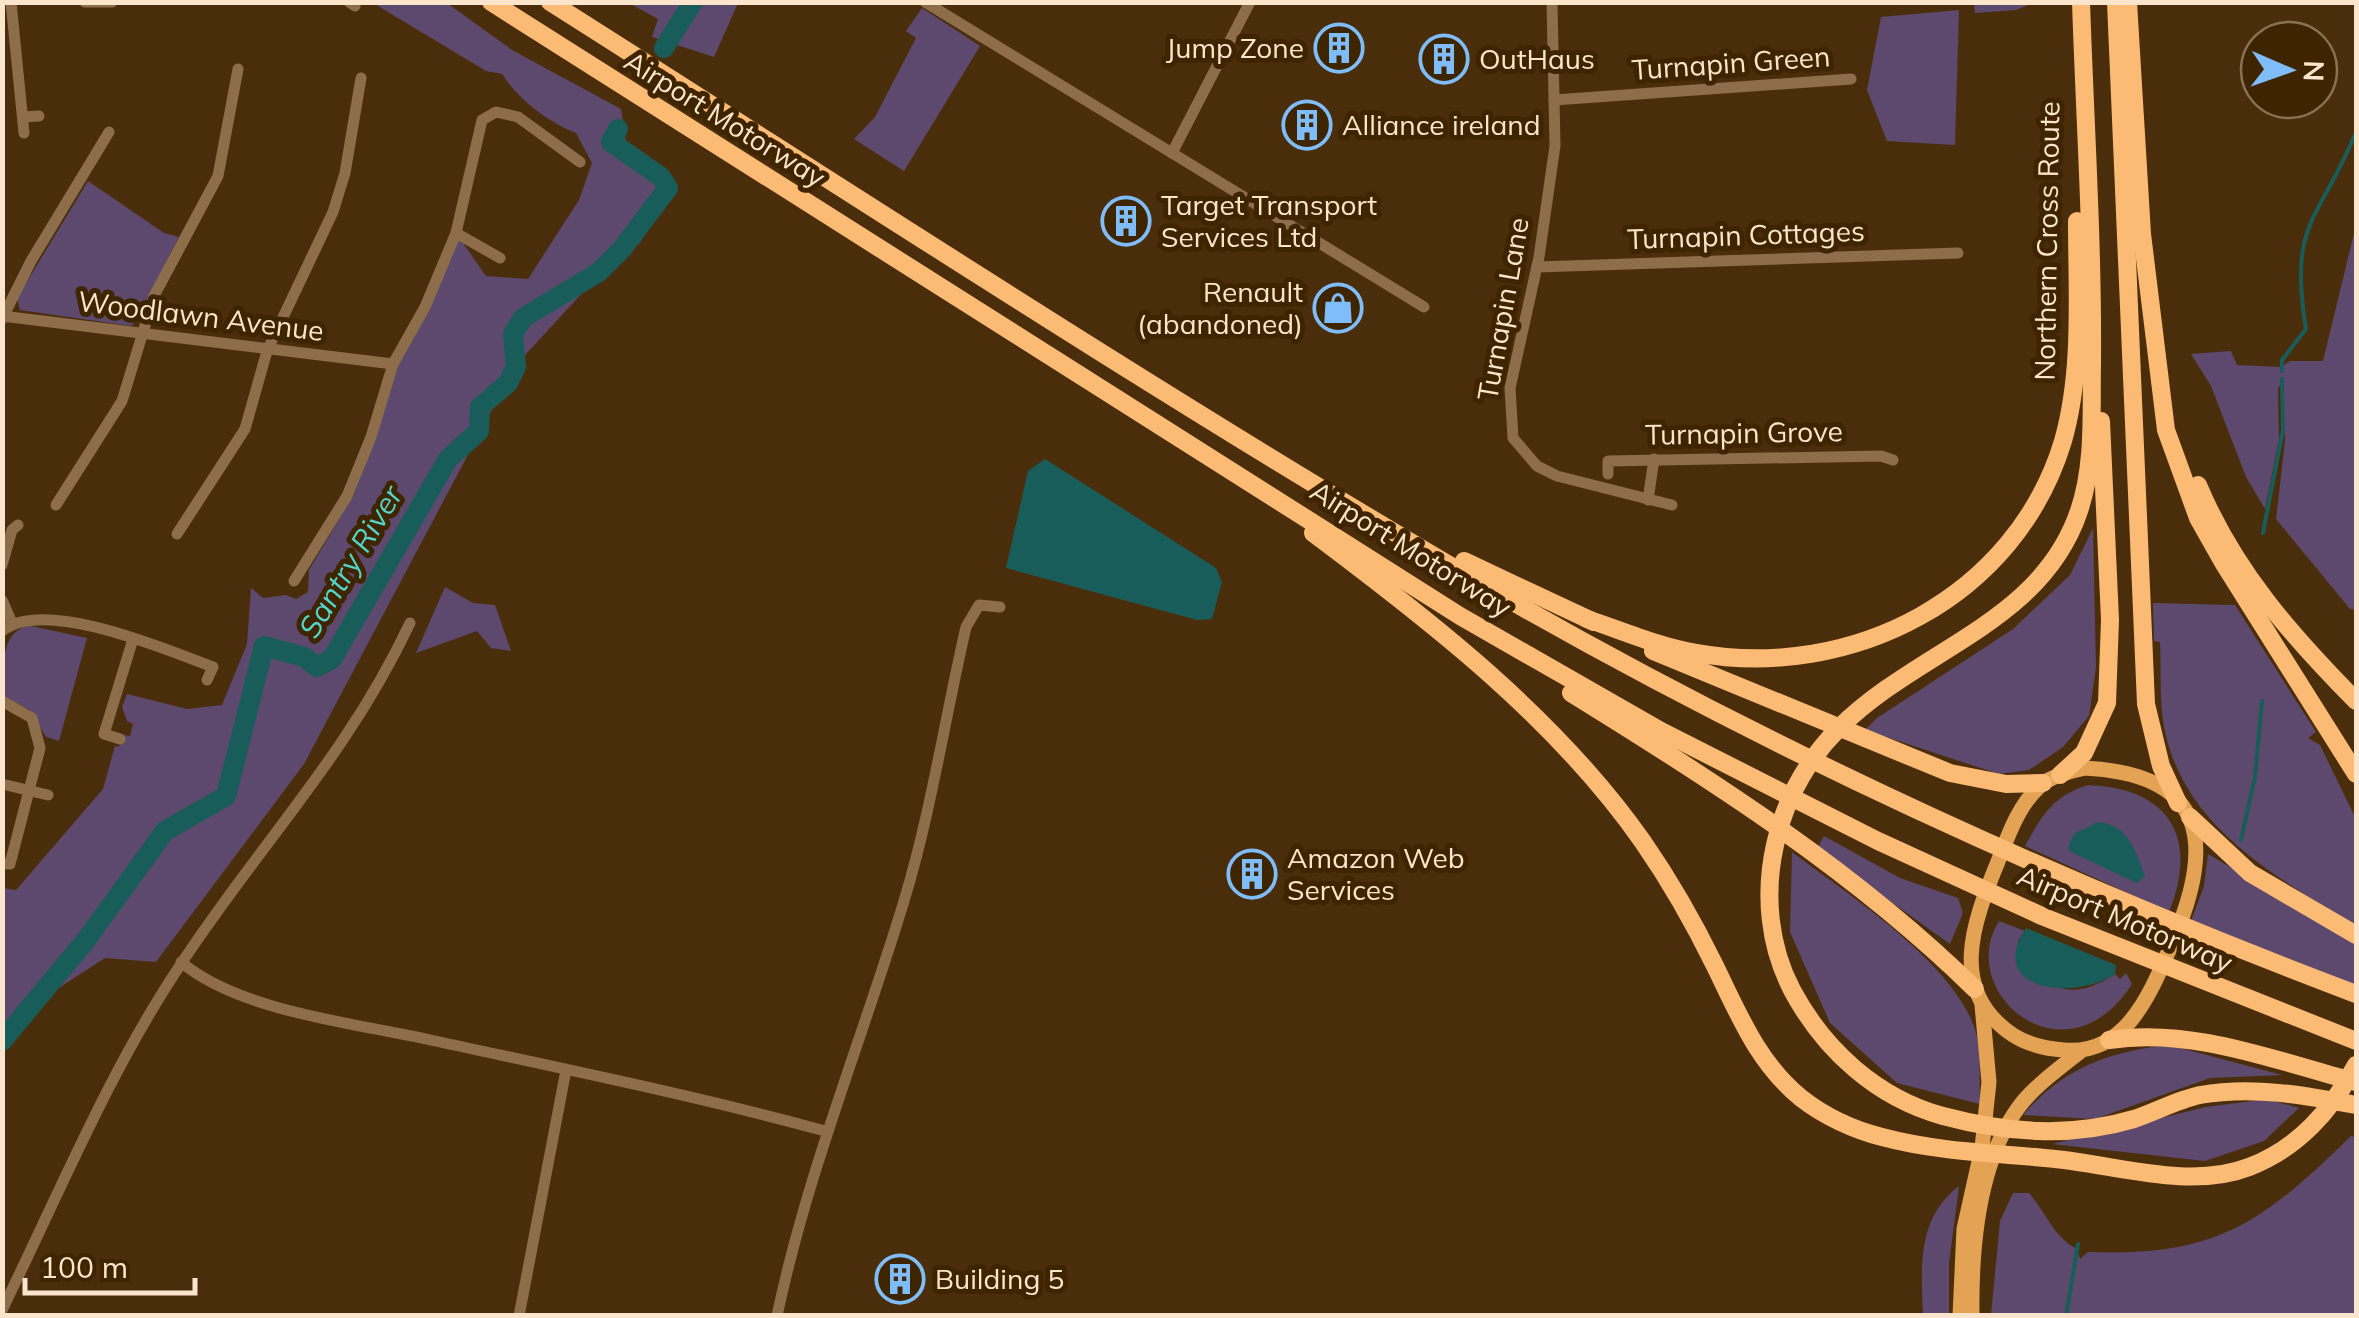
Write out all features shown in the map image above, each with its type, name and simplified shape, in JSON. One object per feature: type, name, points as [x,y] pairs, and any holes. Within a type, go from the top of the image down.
[{"type":"highway","name":"Airport Motorway","points":[[491,2],[1460,616],[1660,731],[1878,841],[2044,918],[2356,1040]]},
{"type":"highway","name":"Airport Motorway","points":[[550,2],[1304,476],[1525,608],[1866,785],[2150,912],[2356,994]]},
{"type":"highway","points":[[1304,476],[1416,538],[1587,619],[1694,668],[1950,773],[2006,784],[2052,779],[2084,753],[2100,726],[2109,675],[2103,449],[2092,315],[2079,2]]},
{"type":"highway","name":"Northern Cross Route","points":[[1587,619],[1693,653],[1760,659],[1812,655],[1904,627],[1968,584],[2000,553],[2033,511],[2050,474],[2063,438],[2073,384],[2079,2]]},
{"type":"highway","points":[[2116,2],[2146,704],[2162,766],[2184,810],[2250,873],[2356,934]]},
{"type":"highway","points":[[2128,2],[2142,234],[2166,430],[2198,518],[2356,774]]},
{"type":"highway","points":[[2092,315],[2091,435],[2078,514],[2037,579],[1955,645],[1880,690],[1843,722],[1803,772],[1779,828],[1769,886],[1778,955],[1802,1009],[1849,1066],[1904,1100],[1938,1114],[2000,1128],[2064,1133],[2136,1118],[2199,1096],[2288,1092],[2356,1106]]},
{"type":"highway","points":[[2157,361],[2184,450],[2210,512],[2244,576],[2296,639],[2356,701]]},
{"type":"highway","points":[[1242,480],[1256,495],[1441,630],[1528,712],[1614,805],[1671,885],[1746,1032],[1787,1085],[1820,1112],[1846,1124],[1930,1147],[2196,1176],[2224,1174],[2277,1154],[2324,1116],[2356,1066]]},
{"type":"highway","points":[[1460,616],[1548,679],[1746,806],[1908,927],[1978,997]]},
{"type":"highway","points":[[2109,1040],[2146,1036],[2208,1043],[2356,1082]]},
{"type":"main road","points":[[1960,1316],[1964,1229],[1982,1148],[1990,1082],[1969,945],[2015,819],[2052,779],[2084,768],[2124,772],[2161,788],[2184,810],[2199,847],[2192,895],[2148,999],[2109,1040],[2081,1052],[2019,1107],[1997,1146],[1971,1268],[1972,1316]]},
{"type":"main road","points":[[1978,997],[2014,1035],[2038,1046],[2081,1052]]},
{"type":"street","points":[[12,2],[24,133]]},
{"type":"street","points":[[85,2],[112,2]]},
{"type":"street","points":[[925,2],[1424,307]]},
{"type":"street","points":[[1172,153],[1250,2]]},
{"type":"street","name":"Turnapin Lane","points":[[1549,2],[1555,146],[1537,267],[1510,388],[1513,438],[1522,452],[1557,476],[1672,505]]},
{"type":"street","points":[[56,506],[122,401],[154,296],[218,176],[238,69]]},
{"type":"street","points":[[177,534],[245,429],[267,351],[333,212],[345,173],[361,78]]},
{"type":"street","name":"Turnapin Green","points":[[1554,100],[1852,79]]},
{"type":"street","points":[[294,581],[347,496],[372,437],[393,364],[426,308],[456,233],[482,120],[496,112],[518,117],[580,162]]},
{"type":"street","points":[[24,117],[39,116]]},
{"type":"street","points":[[3,317],[31,261],[109,132]]},
{"type":"street","points":[[456,233],[500,258]]},
{"type":"street","name":"Turnapin Cottages","points":[[1537,267],[1958,252]]},
{"type":"street","name":"Woodlawn Avenue","points":[[3,317],[393,364]]},
{"type":"street","name":"Turnapin Grove","points":[[1608,474],[1608,461],[1881,456],[1893,460]]},
{"type":"street","points":[[1648,500],[1654,459]]},
{"type":"street","points":[[2,564],[12,530],[18,525]]},
{"type":"street","points":[[2,600],[7,627],[48,619],[133,639],[213,667],[207,680]]},
{"type":"street","points":[[778,1316],[794,1235],[825,1132],[905,898],[966,627],[979,605],[1000,607]]},
{"type":"street","points":[[2,1310],[120,1068],[181,962],[341,748],[410,623]]},
{"type":"street","points":[[120,738],[104,734],[133,639]]},
{"type":"street","points":[[2,701],[32,718],[40,748],[10,864],[2,864]]},
{"type":"street","points":[[2,784],[48,795]]},
{"type":"street","points":[[181,962],[194,973],[260,1001],[825,1132]]},
{"type":"street","points":[[519,1316],[566,1070]]},
{"type":"shaded area","points":[[1974,2],[2033,3],[2016,10],[1975,13]]},
{"type":"shaded area","points":[[373,3],[447,3],[512,50],[621,109],[626,142],[668,174],[659,187],[658,215],[639,244],[585,290],[515,366],[304,764],[156,962],[105,958],[3,1024],[3,888],[16,890],[103,789],[115,746],[119,747],[123,735],[130,736],[133,724],[127,721],[122,707],[127,694],[187,709],[222,705],[247,644],[251,588],[263,598],[286,595],[296,599],[308,592],[309,570],[354,494],[397,369],[456,233],[486,276],[528,279],[579,200],[592,163],[576,133],[534,109],[502,74],[486,71]]},
{"type":"shaded area","points":[[629,3],[738,3],[714,57],[652,37],[658,19]]},
{"type":"shaded area","points":[[922,8],[980,46],[904,171],[854,139],[875,117],[916,38],[906,31]]},
{"type":"shaded area","points":[[1959,10],[1955,145],[1887,141],[1867,90],[1881,17]]},
{"type":"shaded area","points":[[88,181],[164,233],[179,237],[131,326],[20,310],[17,298]]},
{"type":"shaded area","points":[[2356,225],[2356,610],[2350,609],[2276,519],[2285,441],[2283,382],[2278,388],[2279,439],[2265,509],[2246,477],[2211,386],[2191,354],[2231,351],[2237,365],[2281,367],[2290,361],[2323,361]]},
{"type":"shaded area","points":[[2093,528],[2096,667],[2089,716],[2063,747],[2029,770],[1999,774],[1865,730],[1877,718],[2013,629],[2070,575]]},
{"type":"shaded area","points":[[445,587],[473,603],[495,605],[511,651],[491,648],[477,631],[416,653]]},
{"type":"shaded area","points":[[2153,603],[2235,605],[2316,732],[2308,738],[2320,745],[2356,819],[2356,927],[2261,865],[2232,841],[2186,785],[2170,751],[2162,712],[2160,642],[2154,641]]},
{"type":"shaded area","points":[[31,626],[87,638],[59,741],[46,737],[30,710],[3,697],[5,652],[14,634]]},
{"type":"shaded area","points":[[2088,785],[2139,796],[2157,807],[2170,822],[2178,840],[2180,861],[2169,912],[2025,846],[2050,808]]},
{"type":"shaded area","points":[[1824,836],[1900,878],[1958,898],[1963,913],[1950,944],[1817,849]]},
{"type":"shaded area","points":[[1792,852],[1901,936],[1952,988],[1969,1015],[1978,1042],[1980,1104],[1897,1083],[1830,1023],[1790,932]]},
{"type":"shaded area","points":[[2208,854],[2356,942],[2356,987],[2191,921],[2204,886]]},
{"type":"shaded area","points":[[1999,921],[2025,931],[2018,941],[2019,966],[2055,986],[2088,988],[2115,974],[2120,979],[2126,973],[2132,984],[2105,1014],[2077,1028],[2049,1028],[2024,1018],[2004,1000],[1992,976],[1989,949]]},
{"type":"shaded area","points":[[2169,1045],[2282,1075],[2210,1078],[2095,1119],[2023,1115],[2054,1085],[2089,1065],[2127,1052]]},
{"type":"shaded area","points":[[2267,1099],[2299,1108],[2264,1141],[2205,1161],[2052,1144],[2206,1107]]},
{"type":"shaded area","points":[[2351,1136],[2356,1137],[2356,1315],[1991,1315],[2000,1221],[2013,1193],[2029,1193],[2056,1231],[2077,1249],[2080,1259],[2088,1252],[2171,1248],[2204,1240],[2263,1212]]},
{"type":"shaded area","points":[[1959,1186],[1949,1263],[1949,1315],[1923,1315],[1924,1244],[1935,1213]]},
{"type":"water","points":[[1045,459],[1216,568],[1222,582],[1212,619],[1197,620],[1006,568],[1028,471]]},
{"type":"water","points":[[2098,822],[2117,828],[2129,840],[2145,876],[2137,883],[2071,852],[2068,847],[2074,834]]},
{"type":"water","points":[[2026,928],[2116,965],[2115,974],[2077,987],[2039,985],[2025,977],[2017,965],[2016,949]]},
{"type":"waterway","name":"Santry River","points":[[664,48],[693,2]]},
{"type":"waterway","name":"Santry River","points":[[2,1041],[86,940],[165,831],[226,796],[264,646],[304,657],[317,667],[332,659],[448,459],[479,431],[480,407],[508,383],[516,367],[513,334],[523,318],[599,272],[622,249],[668,188],[661,177],[611,142],[618,129]]},
{"type":"waterway","points":[[2282,371],[2282,360],[2306,329],[2301,265],[2304,242],[2356,132]]},
{"type":"waterway","points":[[2263,533],[2283,430],[2282,379]]},
{"type":"waterway","points":[[2241,840],[2255,777],[2262,701]]},
{"type":"waterway","points":[[2066,1316],[2078,1244]]},
{"type":"place","name":"Jump Zone","points":[[1339,48]]},
{"type":"place","name":"OutHaus","points":[[1444,59]]},
{"type":"place","name":"Alliance ireland","points":[[1307,125]]},
{"type":"place","name":"Target Transport Services Ltd","points":[[1126,221]]},
{"type":"place","name":"Renault (abandoned)","points":[[1338,308]]},
{"type":"place","name":"Amazon Web Services","points":[[1252,874]]},
{"type":"place","name":"Building 5","points":[[900,1279]]}]
